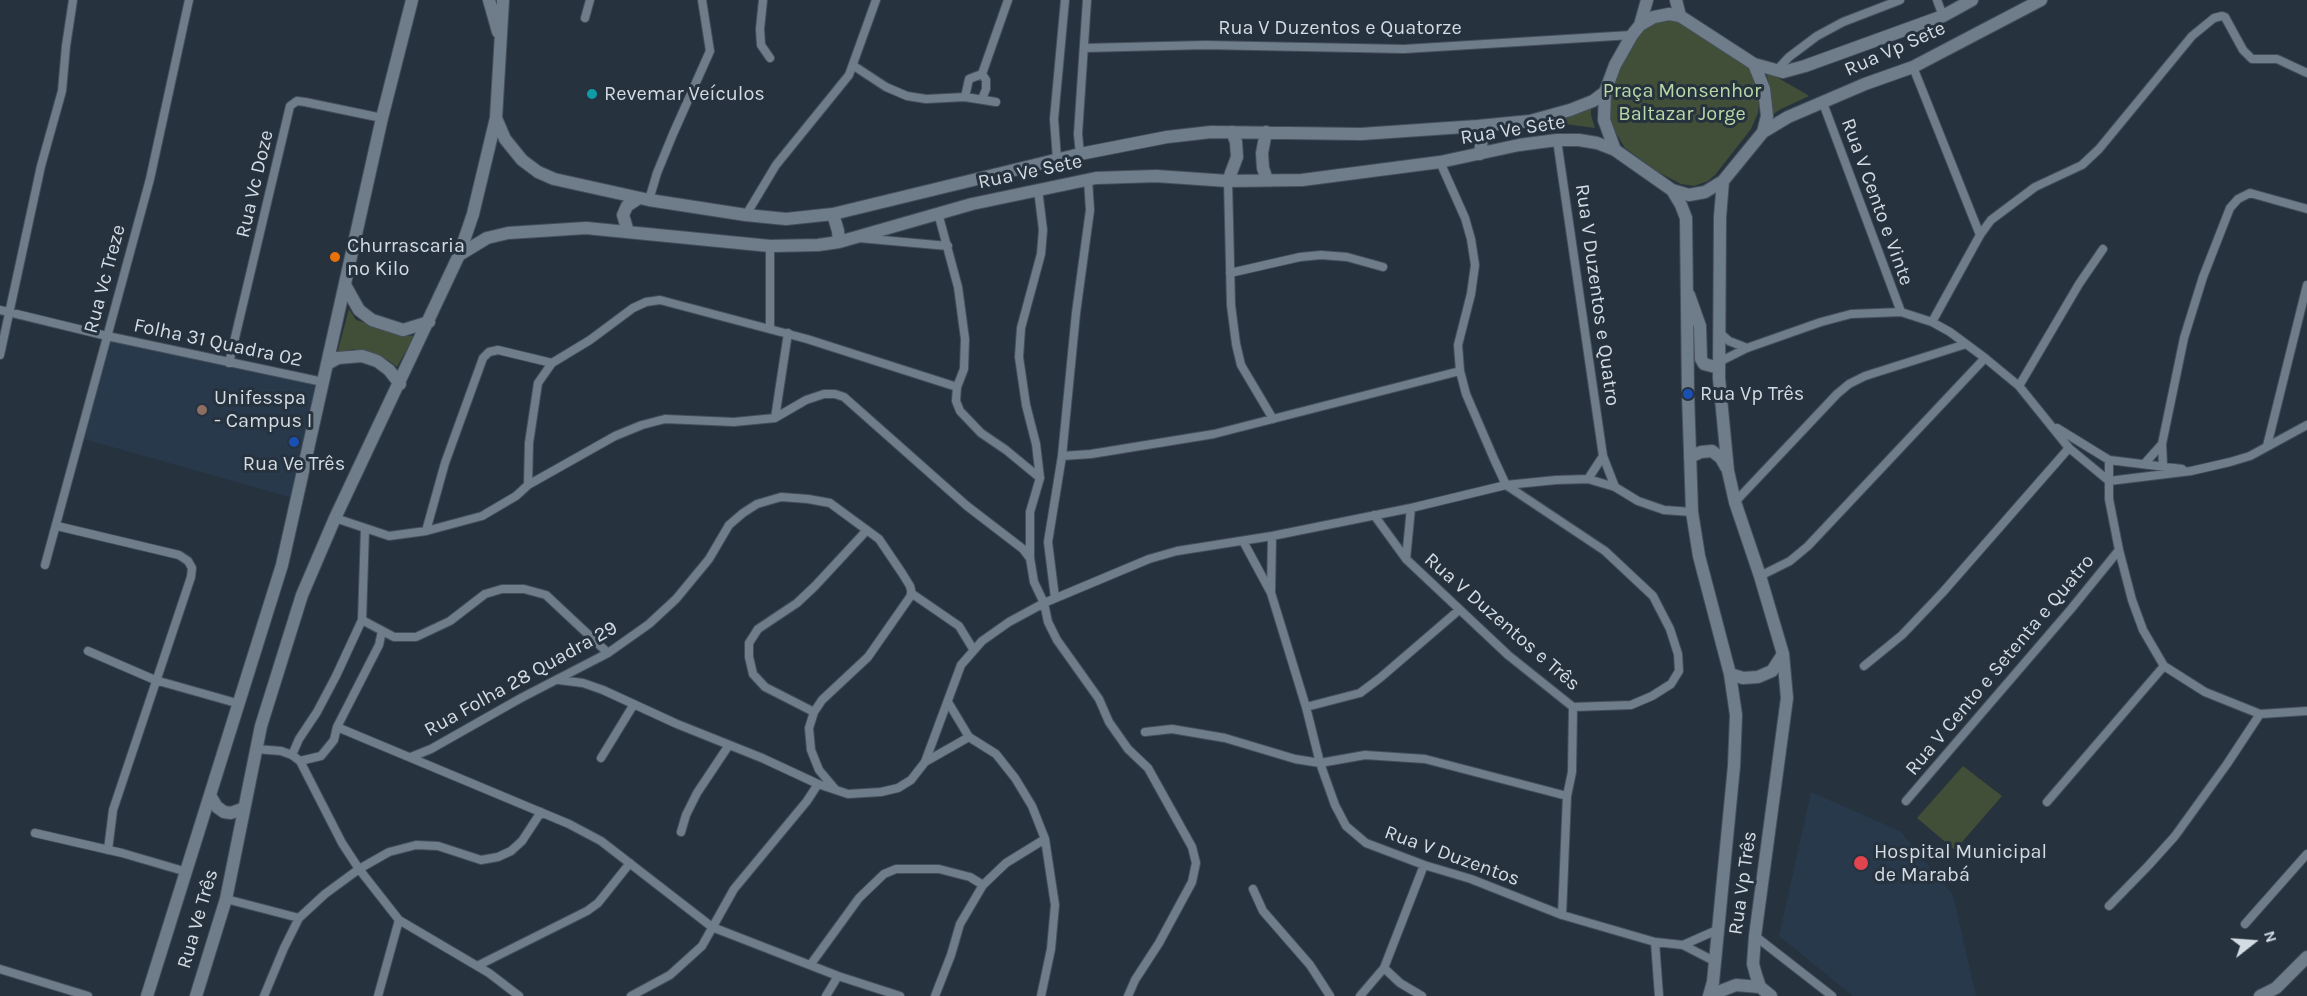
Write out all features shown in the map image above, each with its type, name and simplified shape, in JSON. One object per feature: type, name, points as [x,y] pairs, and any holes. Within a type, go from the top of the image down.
[{"type":"main road","name":"Rua Ve Três","points":[[147,996],[282,565],[382,118],[412,0]]},
{"type":"main road","points":[[405,28],[420,0]]},
{"type":"main road","points":[[489,0],[500,41]]},
{"type":"main road","name":"Rua Ve Três","points":[[196,996],[226,899],[261,726],[302,595],[335,518],[429,322],[459,255],[473,214],[496,118],[503,0]]},
{"type":"main road","points":[[1636,30],[1654,17],[1669,14],[1680,16],[1754,64],[1764,90],[1767,116],[1763,132],[1723,181],[1705,192],[1689,195],[1672,190],[1615,150],[1604,120],[1605,92],[1615,65],[1636,30],[1647,0]]},
{"type":"main road","points":[[1676,0],[1680,16]]},
{"type":"main road","name":"Rua Vp Sete","points":[[1754,64],[1783,72],[1805,66],[1943,16],[1972,0]]},
{"type":"main road","name":"Rua Vp Sete","points":[[1763,132],[1788,117],[1865,84],[1913,67],[2041,0]]},
{"type":"main road","name":"Rua Ve Sete","points":[[496,118],[506,139],[522,160],[538,172],[554,178],[644,199],[786,219],[833,214],[1057,159],[1194,133],[1361,134],[1478,126],[1530,120],[1560,112],[1593,101],[1605,92]]},
{"type":"main road","points":[[1478,126],[1482,138],[1480,154]]},
{"type":"main road","points":[[1228,181],[1238,157],[1232,132]]},
{"type":"main road","points":[[1266,132],[1262,153],[1267,180]]},
{"type":"main road","name":"Rua Ve Sete","points":[[459,255],[487,238],[508,233],[586,228],[770,246],[818,245],[839,242],[938,213],[1088,179],[1156,176],[1228,181],[1302,180],[1440,162],[1519,145],[1557,140],[1597,143],[1615,150]]},
{"type":"main road","name":"Rua Vp Três","points":[[1672,190],[1686,218],[1692,512],[1699,556],[1730,674],[1736,715],[1734,766],[1718,930],[1709,995],[1736,985],[1760,987],[1753,964],[1755,936],[1787,698],[1783,654],[1735,502],[1728,471],[1719,365],[1720,217],[1723,181]]},
{"type":"main road","points":[[628,232],[623,215],[627,207],[644,199]]},
{"type":"main road","points":[[833,214],[839,242]]},
{"type":"main road","points":[[345,285],[359,310],[372,320],[403,330],[429,322]]},
{"type":"main road","points":[[1687,291],[1700,326],[1701,359],[1704,364],[1719,365]]},
{"type":"main road","points":[[327,364],[338,358],[362,356],[376,361],[389,370],[400,384]]},
{"type":"main road","points":[[1690,457],[1701,452],[1712,451],[1721,458],[1728,471]]},
{"type":"main road","points":[[1730,674],[1743,678],[1758,677],[1772,670],[1783,654]]},
{"type":"main road","points":[[211,797],[217,807],[224,812],[231,813],[244,808]]},
{"type":"main road","points":[[2260,996],[2276,988],[2307,957]]},
{"type":"main road","points":[[1760,987],[1771,996]]},
{"type":"street","points":[[0,355],[41,166],[62,91],[73,0]]},
{"type":"street","name":"Rua Vc Treze","points":[[45,565],[150,179],[189,0]]},
{"type":"street","points":[[585,18],[590,0]]},
{"type":"street","points":[[644,199],[710,51],[702,0]]},
{"type":"street","points":[[763,0],[761,45],[770,58]]},
{"type":"street","points":[[746,215],[776,165],[849,75],[876,0]]},
{"type":"street","points":[[965,97],[969,80],[982,74],[1008,0]]},
{"type":"street","points":[[1057,159],[1054,119],[1065,0]]},
{"type":"street","points":[[1080,154],[1078,134],[1087,0]]},
{"type":"street","points":[[1777,70],[1789,57],[1816,36],[1843,22],[1900,0]]},
{"type":"street","points":[[1937,0],[1943,16]]},
{"type":"street","points":[[1932,322],[1980,235],[2002,210],[2035,187],[2082,165],[2099,149],[2192,36],[2214,18],[2225,17],[2243,50],[2253,59],[2277,59],[2307,73]]},
{"type":"street","name":"Rua V Duzentos e Quatorze","points":[[1084,48],[1205,45],[1404,49],[1636,30]]},
{"type":"street","points":[[854,66],[886,87],[907,96],[927,99],[965,97],[996,102]]},
{"type":"street","points":[[1913,67],[1980,235]]},
{"type":"street","points":[[982,74],[986,80],[986,89],[982,99]]},
{"type":"street","name":"Rua Vc Doze","points":[[229,363],[290,106],[297,101],[305,102],[382,118]]},
{"type":"street","name":"Rua V Cento e Vinte","points":[[1823,103],[1900,312]]},
{"type":"street","name":"Rua V Duzentos e Quatro","points":[[1557,140],[1603,456],[1615,487]]},
{"type":"street","points":[[1440,162],[1465,218],[1475,265],[1471,294],[1458,345],[1460,371],[1478,425],[1506,485]]},
{"type":"street","points":[[1056,598],[1048,542],[1062,456],[1076,313],[1090,210],[1088,179]]},
{"type":"street","points":[[1228,181],[1233,325],[1241,365],[1273,419]]},
{"type":"street","points":[[1038,189],[1043,230],[1041,254],[1021,328],[1019,357],[1026,405],[1036,444],[1040,478],[1030,512],[1030,558],[1034,582],[1057,640],[1094,691],[1109,722],[1128,748],[1148,768],[1192,847],[1196,863],[1192,882],[1128,996]]},
{"type":"street","points":[[2163,465],[2162,444],[2184,338],[2230,208],[2238,199],[2250,193],[2307,209]]},
{"type":"street","points":[[938,213],[958,287],[965,339],[964,369],[957,387],[956,401],[960,411],[981,433],[1040,478]]},
{"type":"street","points":[[852,238],[948,246]]},
{"type":"street","points":[[770,246],[770,328]]},
{"type":"street","points":[[2019,386],[2079,284],[2103,249]]},
{"type":"street","points":[[1230,273],[1300,257],[1321,255],[1347,257],[1383,267]]},
{"type":"street","points":[[2267,446],[2307,285]]},
{"type":"street","points":[[528,485],[529,442],[538,383],[552,363],[590,340],[633,308],[646,302],[660,300],[770,328],[957,387]]},
{"type":"street","name":"Folha 31 Quadra 02","points":[[0,310],[107,336],[323,382]]},
{"type":"street","name":"Rua V Cento e Vinte","points":[[1719,365],[1747,348],[1821,322],[1851,314],[1900,312],[1932,322],[1950,332],[1985,358],[2019,386],[2069,448],[2109,481],[2191,471],[2250,456],[2307,425]]},
{"type":"street","points":[[775,418],[788,333]]},
{"type":"street","points":[[1720,333],[1736,345],[1747,348]]},
{"type":"street","points":[[1735,502],[1836,394],[1849,384],[1865,376],[1966,344]]},
{"type":"street","points":[[426,531],[435,494],[483,358],[489,352],[498,350],[552,363]]},
{"type":"street","points":[[1760,576],[1790,561],[1808,546],[1985,358]]},
{"type":"street","points":[[1062,456],[1091,454],[1214,434],[1460,371]]},
{"type":"street","points":[[335,518],[389,536],[426,531],[482,516],[516,496],[528,485],[615,436],[642,425],[664,419],[734,422],[775,418],[806,400],[824,394],[835,394],[844,397],[967,506],[1023,549],[1030,558]]},
{"type":"street","name":"Rua V Cento e Vinte","points":[[2051,425],[2109,459],[2163,465],[2191,471]]},
{"type":"street","points":[[2145,464],[2162,444]]},
{"type":"street","points":[[1864,666],[1902,635],[1943,592],[2069,448]]},
{"type":"street","points":[[1588,479],[1603,456]]},
{"type":"street","points":[[2109,459],[2109,499],[2132,600],[2143,630],[2164,666],[2205,692],[2260,714],[2307,711]]},
{"type":"street","points":[[559,680],[583,683],[603,690],[818,784],[848,794],[881,792],[898,788],[911,780],[925,762],[961,665],[973,649],[992,633],[1044,603],[1149,559],[1177,551],[1272,536],[1411,508],[1506,485],[1556,480],[1588,479],[1615,487],[1638,501],[1664,510],[1692,512]]},
{"type":"street","name":"Rua V Duzentos e Três","points":[[1374,515],[1406,559],[1459,610],[1508,655],[1573,706],[1630,705],[1652,696],[1671,684],[1678,671],[1678,654],[1670,629],[1653,596],[1605,551],[1506,485]]},
{"type":"street","name":"Rua Folha 28 Quadra 29","points":[[411,757],[431,749],[521,698],[608,653],[649,624],[676,599],[709,559],[729,525],[742,513],[757,504],[781,497],[830,503],[879,539],[911,589]]},
{"type":"street","points":[[1406,559],[1411,508]]},
{"type":"street","points":[[57,526],[179,555],[188,561],[192,568],[191,577],[113,810],[108,850]]},
{"type":"street","points":[[292,755],[299,739],[317,712],[362,620],[364,529]]},
{"type":"street","points":[[814,712],[765,687],[753,674],[748,657],[749,643],[758,629],[797,603],[867,530]]},
{"type":"street","name":"Rua V Duzentos","points":[[1271,593],[1272,536]]},
{"type":"street","name":"Rua V Duzentos","points":[[1243,541],[1271,593],[1306,707],[1320,763],[1335,805],[1346,826],[1366,843],[1471,879],[1562,915],[1654,942],[1683,945],[1714,961]]},
{"type":"street","name":"Rua V Cento e Setenta e Quatro","points":[[1906,801],[2119,550]]},
{"type":"street","points":[[362,620],[394,637],[416,637],[450,621],[485,594],[502,589],[524,588],[546,595],[608,653]]},
{"type":"street","points":[[835,789],[819,770],[811,750],[809,729],[814,712],[822,700],[868,657],[901,612],[911,589],[959,626],[973,649]]},
{"type":"street","points":[[1306,707],[1360,693],[1459,610]]},
{"type":"street","points":[[300,760],[321,756],[334,740],[337,727],[379,645],[382,631]]},
{"type":"street","points":[[379,645],[394,637]]},
{"type":"street","points":[[88,651],[155,680],[240,704]]},
{"type":"street","points":[[2047,802],[2164,666]]},
{"type":"street","points":[[948,702],[969,737],[996,754],[1015,778],[1032,806],[1045,839],[1055,905],[1051,949],[1041,996]]},
{"type":"street","points":[[601,758],[634,704]]},
{"type":"street","points":[[1562,915],[1567,795],[1572,772],[1573,706]]},
{"type":"street","points":[[2109,906],[2175,836],[2260,714]]},
{"type":"street","points":[[337,727],[569,824],[601,841],[648,880],[712,927],[838,976],[900,996]]},
{"type":"street","points":[[1145,732],[1172,729],[1225,738],[1295,759],[1320,763],[1365,755],[1425,759],[1567,795]]},
{"type":"street","points":[[925,762],[969,737]]},
{"type":"street","points":[[681,832],[686,815],[697,794],[729,745]]},
{"type":"street","points":[[256,749],[292,755],[300,760],[342,843],[399,921],[477,966],[519,996]]},
{"type":"street","points":[[631,996],[670,975],[702,946],[734,889],[807,801],[818,784]]},
{"type":"street","points":[[264,996],[299,918],[325,894],[359,869],[389,852],[416,844],[438,846],[481,860],[498,857],[511,851],[522,841],[541,812]]},
{"type":"street","points":[[35,833],[187,872]]},
{"type":"street","points":[[935,996],[960,924],[983,885],[1023,850],[1045,839]]},
{"type":"street","points":[[2245,924],[2307,854]]},
{"type":"street","points":[[477,966],[587,911],[598,903],[630,863]]},
{"type":"street","points":[[1360,996],[1384,968],[1424,864]]},
{"type":"street","points":[[811,964],[859,898],[884,874],[896,869],[939,869],[970,877],[983,885]]},
{"type":"street","points":[[1253,889],[1263,911],[1310,965],[1330,996]]},
{"type":"street","points":[[226,899],[299,918]]},
{"type":"street","points":[[378,996],[399,921]]},
{"type":"street","name":"Rua V Duzentos","points":[[1683,945],[1718,930]]},
{"type":"street","points":[[1755,936],[1825,994]]},
{"type":"street","points":[[1654,942],[1659,996]]},
{"type":"street","points":[[1384,968],[1400,983],[1422,996]]},
{"type":"street","points":[[0,969],[88,996]]},
{"type":"street","points":[[826,996],[838,976]]},
{"type":"shaded area","name":"Unifesspa - Campus I","points":[[107,336],[323,382],[297,499],[80,438]]},
{"type":"shaded area","name":"Hospital Municipal de Marabá","points":[[1811,792],[1900,831],[1953,895],[1976,996],[1853,996],[1779,936]]},
{"type":"green space","name":"Praça Monsenhor Baltazar Jorge","points":[[1674,18],[1749,66],[1760,92],[1758,113],[1751,129],[1715,175],[1708,181],[1694,186],[1681,184],[1658,172],[1625,148],[1609,121],[1610,93],[1615,78],[1647,22]]},
{"type":"green space","points":[[1766,71],[1809,96],[1779,110],[1770,117],[1772,101]]},
{"type":"green space","points":[[1591,106],[1595,128],[1558,123],[1548,125],[1555,116]]},
{"type":"green space","points":[[349,309],[356,320],[403,335],[414,336],[397,367],[388,360],[353,349],[337,354]]},
{"type":"green space","points":[[1963,766],[2002,796],[1955,850],[1917,818]]},
{"type":"place","name":"Revemar Veículos","points":[[592,94]]},
{"type":"place","name":"Churrascaria no Kilo","points":[[335,257]]},
{"type":"place","name":"Rua Vp Três","points":[[1688,394]]},
{"type":"place","name":"Unifesspa - Campus I","points":[[202,410]]},
{"type":"place","name":"Rua Ve Três","points":[[294,442]]},
{"type":"place","name":"Hospital Municipal de Marabá","points":[[1861,863]]}]
